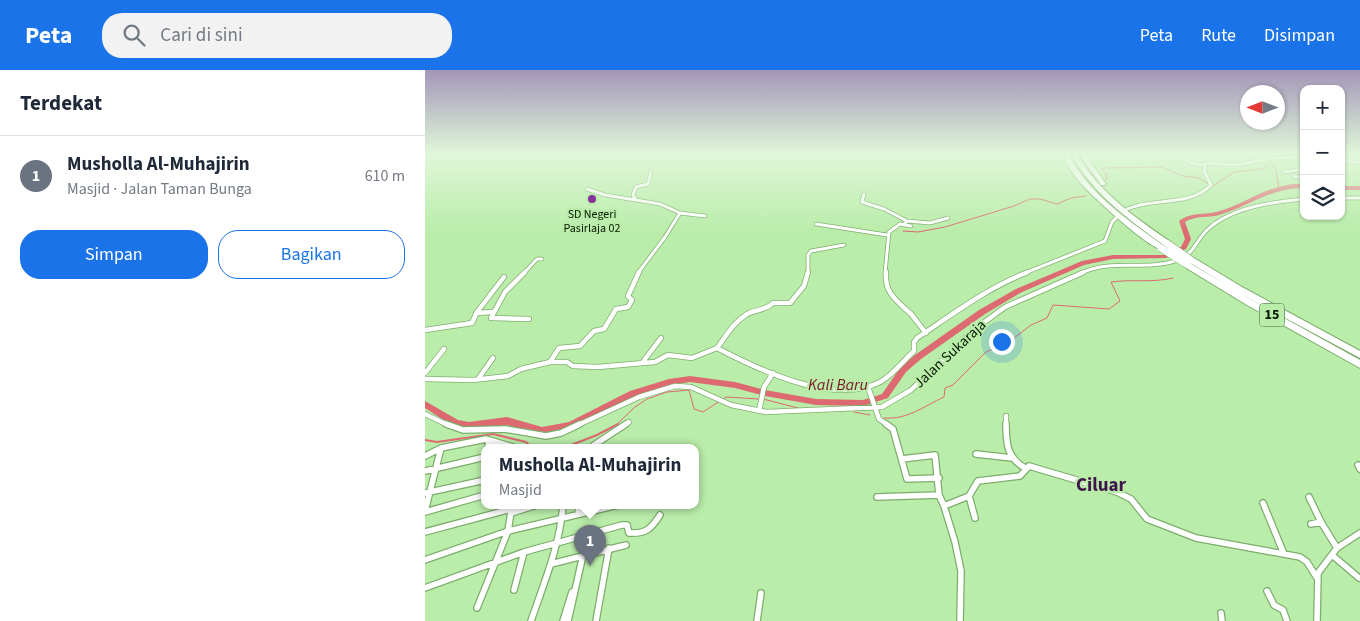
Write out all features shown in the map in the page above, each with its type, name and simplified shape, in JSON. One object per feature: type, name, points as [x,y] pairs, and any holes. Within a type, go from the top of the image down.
[{"type":"highway","name":"15","points":[[1082,180],[1128,222],[1188,262],[1250,303],[1360,364]]},
{"type":"highway","name":"15","points":[[1093,180],[1112,200],[1164,246]]},
{"type":"highway","points":[[1099,180],[1112,200]]},
{"type":"highway","name":"15","points":[[1188,262],[1360,356]]},
{"type":"street","points":[[635,199],[635,188],[649,183],[650,180]]},
{"type":"street","points":[[1127,209],[1148,201],[1182,200],[1202,195],[1207,192],[1211,185],[1208,180]]},
{"type":"street","points":[[587,189],[605,197],[635,199],[667,206],[675,212],[705,216]]},
{"type":"street","points":[[864,194],[862,202],[883,209],[911,226]]},
{"type":"street","points":[[1345,198],[1360,198]]},
{"type":"street","name":"Jalan Sukaraja","points":[[425,414],[454,428],[463,430],[505,429],[546,436],[561,433],[587,423],[660,389],[675,386],[691,387],[717,400],[759,411],[805,412],[872,402],[893,402],[911,390],[971,332],[992,315],[1028,295],[1094,267],[1111,264],[1163,264],[1171,262],[1188,255],[1203,234],[1223,219],[1243,210],[1275,202],[1300,199]]},
{"type":"street","points":[[550,362],[559,348],[580,346],[594,331],[604,329],[616,309],[628,307],[632,300],[628,296],[631,284],[644,262],[664,240],[680,213]]},
{"type":"street","points":[[926,333],[907,312],[899,307],[887,288],[885,273],[889,256],[887,236],[891,229],[906,222],[930,223],[948,218]]},
{"type":"street","points":[[717,348],[742,362],[825,390],[846,391],[868,387],[881,382],[914,351],[914,342],[979,296],[1009,279],[1105,241],[1112,222],[1116,218]]},
{"type":"street","points":[[816,224],[857,229],[858,232],[887,236]]},
{"type":"street","points":[[425,379],[478,379],[508,376],[527,367],[550,362],[567,362],[573,366],[590,367],[655,362],[668,355],[691,358],[717,348],[748,312],[757,309],[767,309],[773,303],[788,304],[800,294],[808,280],[808,255],[811,251],[844,245]]},
{"type":"street","points":[[529,319],[492,319],[493,312],[501,296],[537,259],[542,259]]},
{"type":"street","points":[[425,330],[471,324],[504,277]]},
{"type":"street","points":[[477,313],[493,312]]},
{"type":"street","points":[[642,363],[661,338]]},
{"type":"street","points":[[425,373],[444,349]]},
{"type":"street","points":[[478,379],[493,358]]},
{"type":"street","points":[[759,411],[763,391],[773,373]]},
{"type":"street","points":[[868,387],[879,419],[893,429],[907,479],[911,481],[939,478]]},
{"type":"street","points":[[1006,416],[1008,446],[1012,458],[1015,463],[1025,468]]},
{"type":"street","points":[[596,444],[629,422]]},
{"type":"street","points":[[488,444],[489,440]]},
{"type":"street","points":[[425,456],[441,448],[489,440],[503,444]]},
{"type":"street","points":[[441,448],[428,492],[425,512],[481,496]]},
{"type":"street","points":[[976,454],[1012,458]]},
{"type":"street","points":[[901,459],[935,455],[939,478],[939,495],[955,542],[961,571],[960,621]]},
{"type":"street","points":[[425,471],[481,458]]},
{"type":"street","points":[[944,506],[969,496],[978,481],[1020,476],[1025,468],[1032,466],[1117,492],[1131,499],[1147,519],[1196,538],[1304,559],[1317,578]]},
{"type":"street","points":[[428,492],[481,481]]},
{"type":"street","points":[[877,497],[939,495]]},
{"type":"street","points":[[969,496],[975,518]]},
{"type":"street","points":[[1309,497],[1321,522],[1337,548]]},
{"type":"street","points":[[1263,503],[1284,554]]},
{"type":"street","points":[[425,532],[511,509],[508,530],[477,608]]},
{"type":"street","points":[[531,621],[551,564],[554,544],[563,518],[563,509]]},
{"type":"street","points":[[578,514],[579,509]]},
{"type":"street","points":[[425,560],[508,530],[600,509]]},
{"type":"street","points":[[425,588],[524,552],[622,525],[627,525],[629,533],[647,533],[652,529],[660,515]]},
{"type":"street","points":[[1311,524],[1321,522]]},
{"type":"street","points":[[1317,621],[1317,578],[1337,548],[1360,533]]},
{"type":"street","points":[[551,564],[626,545]]},
{"type":"street","points":[[596,621],[609,548]]},
{"type":"street","points":[[514,590],[524,552]]},
{"type":"street","points":[[568,621],[583,555]]},
{"type":"street","points":[[1332,555],[1359,578]]},
{"type":"street","points":[[563,621],[577,580]]},
{"type":"street","points":[[1267,591],[1274,605],[1282,609],[1287,621]]},
{"type":"street","points":[[757,621],[761,593]]},
{"type":"street","points":[[1221,613],[1222,621]]},
{"type":"waterway","points":[[1202,180],[1210,185]]},
{"type":"waterway","points":[[1213,186],[1222,180]]},
{"type":"waterway","points":[[1278,180],[1279,189]]},
{"type":"waterway","name":"Kali Baru","points":[[425,404],[456,423],[469,426],[507,421],[542,431],[570,425],[633,393],[669,382],[690,379],[735,385],[765,393],[816,402],[863,403],[885,396],[903,370],[918,357],[982,312],[1018,291],[1082,263],[1113,257],[1164,257],[1184,248],[1188,239],[1182,221],[1194,216],[1211,215],[1227,211],[1280,188],[1300,186]]},
{"type":"waterway","name":"Kali Baru","points":[[1345,188],[1360,188]]},
{"type":"waterway","points":[[903,231],[918,232],[945,227],[1014,206],[1030,199],[1040,199],[1057,204],[1071,198],[1086,196]]},
{"type":"waterway","points":[[884,418],[908,415],[944,397],[945,388],[953,385],[986,352],[1009,342],[1031,325],[1047,318],[1053,305],[1109,309],[1120,301],[1111,282],[1173,278]]},
{"type":"waterway","name":"Kali Baru","points":[[658,385],[660,389]]},
{"type":"waterway","points":[[616,425],[635,407],[647,399],[667,392],[689,390],[694,409],[703,412],[726,397],[759,399]]},
{"type":"waterway","points":[[763,399],[802,409]]},
{"type":"waterway","points":[[854,412],[870,415]]},
{"type":"waterway","points":[[574,444],[618,424]]},
{"type":"waterway","points":[[425,440],[437,442],[493,434],[528,444]]},
{"type":"place","name":"SD Negeri Pasirlaja 02","points":[[592,199]]},
{"type":"place","name":"Musholla Al-Muhajirin","points":[[590,566]]},
{"type":"district","name":"Ciluar","points":[[1101,485]]}]
